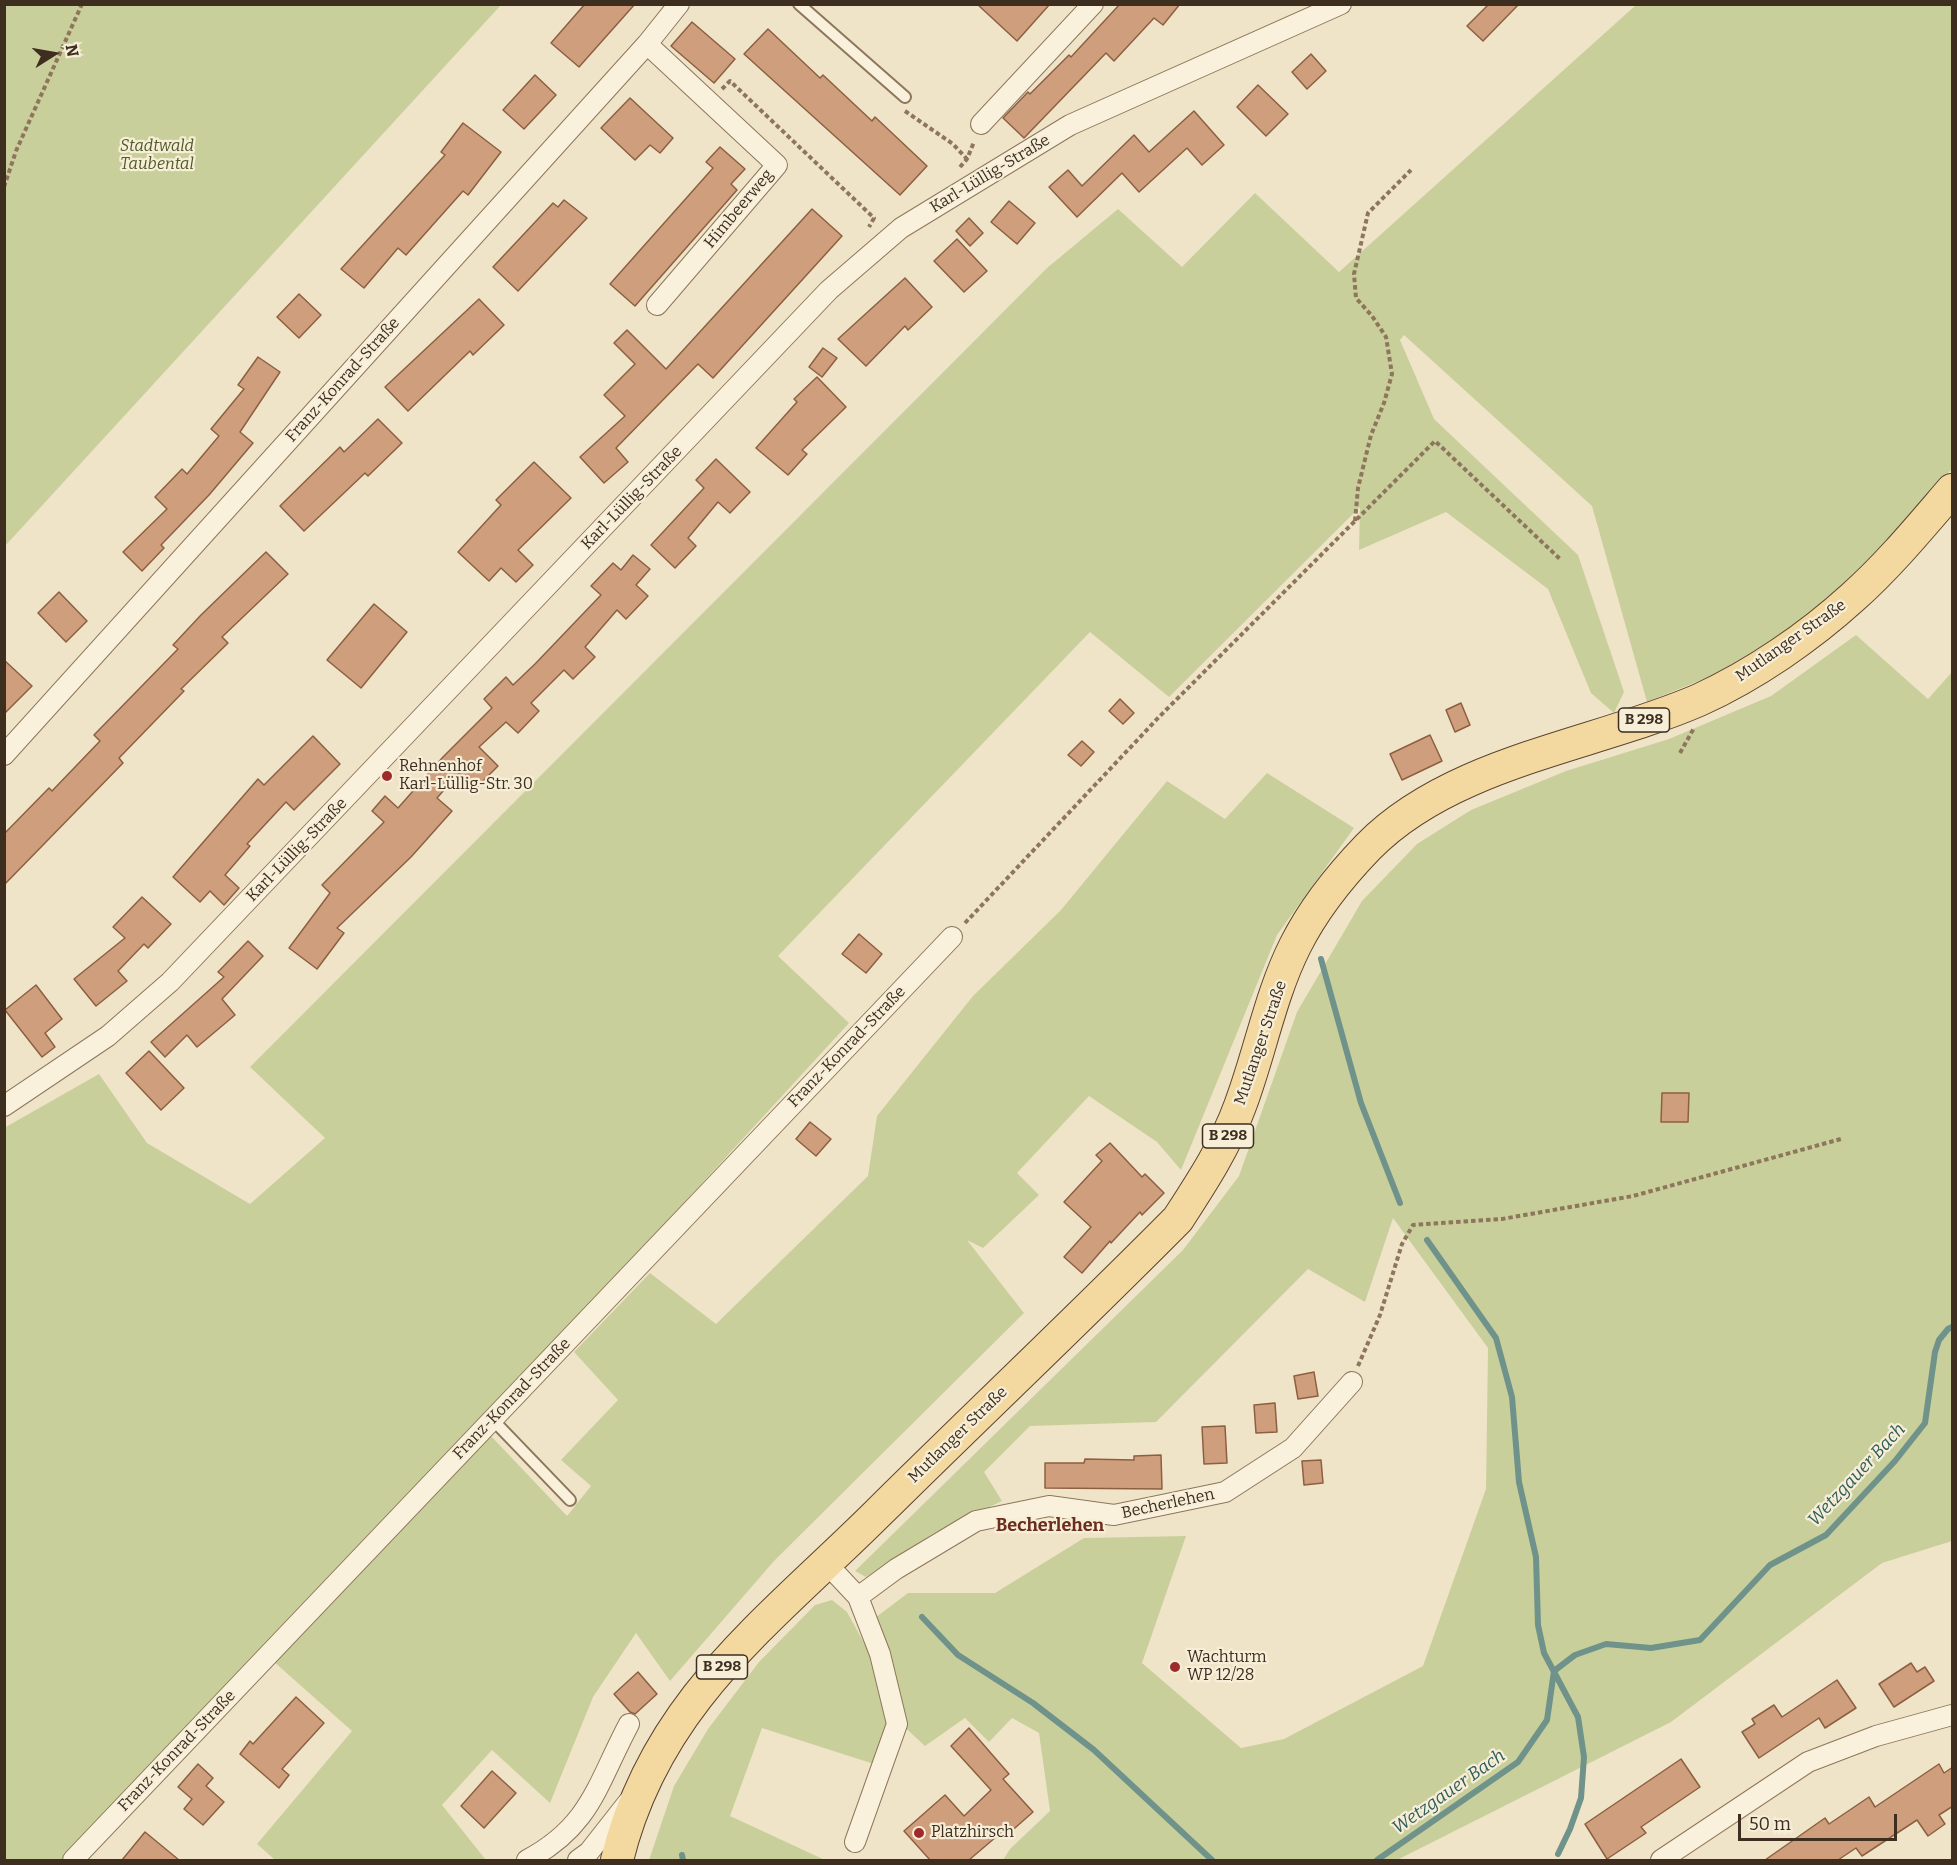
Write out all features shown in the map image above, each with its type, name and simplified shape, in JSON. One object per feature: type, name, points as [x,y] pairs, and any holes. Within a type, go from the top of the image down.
[{"type":"main road","name":"Mutlanger Straße","points":[[617,1860],[640,1787],[686,1709],[747,1638],[827,1564],[1178,1219],[1221,1151],[1240,1105],[1272,1006],[1295,947],[1327,894],[1369,845],[1418,806],[1467,781],[1696,701],[1752,672],[1854,597],[1953,490]]},
{"type":"street","name":"Franz-Konrad-Straße","points":[[4,755],[647,44],[679,4]]},
{"type":"street","points":[[981,124],[1093,4]]},
{"type":"street","name":"Karl-Lüllig-Straße","points":[[4,1106],[108,1036],[170,982],[829,290],[901,228],[1070,125],[1341,4]]},
{"type":"street","name":"Himbeerweg","points":[[647,44],[777,165],[657,305]]},
{"type":"street","name":"Franz-Konrad-Straße","points":[[73,1860],[952,937]]},
{"type":"street","name":"Becherlehen","points":[[858,1597],[896,1569],[976,1521],[1049,1506],[1114,1515],[1225,1492],[1293,1448],[1352,1382]]},
{"type":"street","points":[[827,1564],[858,1597],[880,1654],[897,1724],[855,1842]]},
{"type":"street","points":[[1661,1860],[1808,1762],[1876,1736],[1953,1715]]},
{"type":"street","points":[[527,1860],[552,1847],[572,1829],[587,1809],[629,1724]]},
{"type":"street","points":[[578,1860],[589,1852],[640,1787]]},
{"type":"lane","points":[[799,4],[905,97]]},
{"type":"lane","points":[[493,1420],[570,1500]]},
{"type":"path","points":[[4,187],[16,151],[82,4]]},
{"type":"path","points":[[710,103],[730,81],[874,219]]},
{"type":"path","points":[[954,173],[967,159],[981,124]]},
{"type":"path","points":[[953,144],[967,159]]},
{"type":"path","points":[[1355,520],[1358,488],[1371,435],[1384,403],[1392,374],[1386,337],[1372,315],[1356,298],[1354,274],[1368,213],[1411,170]]},
{"type":"path","points":[[952,937],[1159,717],[1435,441],[1560,559]]},
{"type":"path","points":[[1352,1382],[1380,1315],[1402,1244],[1413,1225],[1502,1218],[1633,1196],[1841,1139]]},
{"type":"green space","name":"Stadtwald Taubental","points":[[4,5],[501,5],[5,546]]},
{"type":"green space","points":[[1636,5],[1952,5],[1952,469],[1842,590],[1782,635],[1718,673],[1647,702],[1592,506],[1404,335],[1400,340],[1434,419],[1578,555],[1624,692],[1614,713],[1591,693],[1548,589],[1446,512],[1359,550],[1360,507],[1169,697],[1090,632],[778,956],[849,1023],[549,1350],[73,1860],[5,1860],[4,1128],[99,1074],[147,1143],[250,1204],[325,1138],[250,1067],[1047,268],[1118,209],[1182,267],[1255,193],[1339,272]]},
{"type":"green space","points":[[1856,635],[1928,699],[1952,672],[1952,1541],[1882,1563],[1671,1722],[1397,1860],[1003,1860],[1010,1849],[1050,1811],[1039,1733],[1012,1718],[989,1742],[965,1718],[925,1746],[897,1720],[875,1618],[908,1593],[995,1593],[1084,1538],[1186,1536],[1142,1663],[1241,1748],[1284,1739],[1423,1666],[1486,1489],[1488,1348],[1393,1218],[1365,1302],[1308,1269],[1156,1422],[1030,1426],[984,1472],[1002,1501],[934,1533],[866,1577],[855,1571],[1183,1250],[1239,1176],[1297,1012],[1362,901],[1417,844],[1471,810],[1566,771],[1669,739],[1771,696]]},
{"type":"green space","points":[[1267,773],[1354,828],[1277,935],[1181,1170],[1157,1142],[1089,1096],[1017,1173],[1039,1195],[983,1248],[967,1240],[1024,1313],[774,1561],[670,1681],[636,1633],[593,1697],[550,1803],[492,1750],[442,1805],[486,1860],[275,1860],[257,1844],[352,1731],[273,1661],[490,1435],[567,1516],[591,1486],[561,1460],[618,1400],[574,1352],[650,1273],[716,1324],[868,1176],[877,1116],[973,996],[1061,910],[1167,781],[1225,819]]},
{"type":"green space","points":[[832,1600],[847,1612],[870,1654],[889,1708],[885,1740],[877,1765],[762,1728],[730,1816],[825,1860],[649,1860],[674,1786],[708,1729],[759,1662],[815,1605]]},
{"type":"building","points":[[585,4],[635,4],[579,67],[551,43]]},
{"type":"building","points":[[977,4],[1050,4],[1017,41]]},
{"type":"building","points":[[1120,4],[1180,4],[1163,25],[1154,18],[1114,61],[1106,53],[1024,138],[1003,118],[1069,55],[1071,57]]},
{"type":"building","points":[[1489,4],[1519,4],[1483,41],[1467,26]]},
{"type":"building","points":[[692,22],[735,59],[714,83],[671,46]]},
{"type":"building","points":[[768,29],[820,78],[823,75],[872,121],[875,117],[927,166],[900,195],[744,54]]},
{"type":"building","points":[[1311,54],[1326,71],[1307,89],[1292,72]]},
{"type":"building","points":[[535,75],[556,95],[524,129],[503,110]]},
{"type":"building","points":[[1258,85],[1288,114],[1266,136],[1237,107]]},
{"type":"building","points":[[630,98],[673,138],[660,153],[650,145],[635,160],[601,128]]},
{"type":"building","points":[[1194,111],[1224,145],[1202,165],[1187,148],[1139,192],[1122,173],[1077,217],[1049,187],[1068,170],[1082,186],[1134,135],[1149,152]]},
{"type":"building","points":[[463,123],[501,152],[468,195],[463,191],[406,255],[398,248],[364,288],[341,269],[445,155],[441,152]]},
{"type":"building","points":[[720,147],[745,169],[731,184],[737,190],[635,306],[610,284],[713,168],[706,162]]},
{"type":"building","points":[[564,200],[587,218],[518,291],[493,267],[553,203],[558,207]]},
{"type":"building","points":[[1009,201],[1035,223],[1017,244],[991,222]]},
{"type":"building","points":[[812,209],[842,236],[713,378],[698,364],[616,448],[628,462],[604,483],[580,457],[625,416],[604,395],[635,364],[614,343],[627,330],[666,369]]},
{"type":"building","points":[[969,218],[983,233],[970,246],[956,231]]},
{"type":"building","points":[[957,239],[987,271],[964,292],[934,261]]},
{"type":"building","points":[[905,278],[932,307],[908,330],[905,326],[866,366],[838,339]]},
{"type":"building","points":[[299,294],[321,315],[299,338],[277,317]]},
{"type":"building","points":[[479,299],[504,325],[473,355],[470,351],[408,411],[385,387]]},
{"type":"building","points":[[823,348],[837,358],[822,377],[809,367]]},
{"type":"building","points":[[258,357],[280,372],[240,432],[253,443],[209,495],[161,545],[164,548],[142,571],[123,552],[167,509],[155,497],[182,469],[187,474],[219,436],[211,429],[244,389],[238,385]]},
{"type":"building","points":[[817,377],[846,407],[802,450],[807,454],[788,475],[756,448],[797,402],[794,399]]},
{"type":"building","points":[[378,419],[402,443],[368,476],[365,473],[304,531],[280,506],[340,447],[344,452]]},
{"type":"building","points":[[716,459],[750,492],[730,513],[718,502],[688,538],[696,546],[675,568],[651,545],[704,488],[696,480]]},
{"type":"building","points":[[534,462],[571,498],[518,550],[533,565],[516,582],[501,568],[489,581],[458,552],[501,505],[496,500]]},
{"type":"building","points":[[266,552],[288,574],[222,637],[228,643],[181,689],[184,691],[119,758],[123,763],[4,885],[4,834],[49,788],[52,791],[100,741],[94,735],[178,649],[173,645]]},
{"type":"building","points":[[633,555],[650,569],[636,585],[648,596],[626,619],[617,610],[585,647],[595,657],[573,679],[564,670],[531,703],[539,711],[518,733],[506,722],[479,747],[498,766],[475,789],[459,773],[437,798],[452,811],[411,857],[337,928],[344,933],[317,969],[289,948],[330,893],[322,885],[384,822],[372,811],[385,796],[398,808],[443,757],[492,708],[484,699],[506,677],[513,685],[535,664],[601,595],[591,586],[613,563],[621,570]]},
{"type":"building","points":[[59,592],[87,621],[66,642],[38,613]]},
{"type":"building","points":[[374,604],[407,632],[361,688],[327,660]]},
{"type":"building","points":[[4,660],[32,686],[4,714]]},
{"type":"building","points":[[1120,699],[1134,713],[1123,724],[1109,711]]},
{"type":"building","points":[[1461,703],[1470,725],[1455,732],[1446,710]]},
{"type":"building","points":[[1430,735],[1442,761],[1402,780],[1390,754]]},
{"type":"building","points":[[313,736],[340,764],[294,810],[286,802],[247,844],[250,846],[225,875],[239,888],[224,905],[210,891],[200,902],[173,877],[258,779],[264,785]]},
{"type":"building","points":[[1082,741],[1094,752],[1081,766],[1068,755]]},
{"type":"building","points":[[142,897],[171,924],[148,948],[144,944],[118,971],[127,981],[96,1006],[74,979],[125,938],[113,927]]},
{"type":"building","points":[[859,934],[882,954],[866,973],[842,954]]},
{"type":"building","points":[[248,941],[263,956],[222,999],[235,1015],[197,1047],[187,1035],[165,1057],[151,1042],[224,977],[218,972]]},
{"type":"building","points":[[36,985],[62,1019],[45,1033],[55,1047],[42,1057],[5,1010]]},
{"type":"building","points":[[149,1051],[184,1088],[161,1110],[126,1073]]},
{"type":"building","points":[[1662,1093],[1689,1093],[1688,1122],[1661,1122]]},
{"type":"building","points":[[810,1122],[831,1139],[816,1156],[796,1139]]},
{"type":"building","points":[[1110,1143],[1142,1177],[1145,1174],[1164,1193],[1142,1215],[1140,1212],[1111,1243],[1110,1241],[1082,1273],[1064,1257],[1091,1227],[1064,1202],[1102,1161],[1096,1155]]},
{"type":"building","points":[[1314,1372],[1318,1396],[1298,1399],[1294,1376]]},
{"type":"building","points":[[1275,1403],[1277,1432],[1256,1433],[1254,1405]]},
{"type":"building","points":[[1225,1426],[1227,1463],[1204,1464],[1202,1427]]},
{"type":"building","points":[[1161,1455],[1162,1489],[1045,1488],[1045,1463],[1084,1463],[1085,1459],[1134,1460],[1134,1456]]},
{"type":"building","points":[[1321,1460],[1323,1483],[1304,1485],[1302,1461]]},
{"type":"building","points":[[1911,1663],[1917,1672],[1925,1667],[1934,1681],[1894,1707],[1879,1684]]},
{"type":"building","points":[[638,1672],[657,1694],[635,1714],[630,1712],[614,1694]]},
{"type":"building","points":[[1837,1680],[1856,1708],[1825,1728],[1819,1718],[1759,1758],[1742,1732],[1755,1724],[1752,1719],[1774,1705],[1782,1717]]},
{"type":"building","points":[[296,1697],[324,1723],[282,1769],[289,1775],[279,1788],[240,1754],[250,1741],[253,1744]]},
{"type":"building","points":[[969,1728],[1009,1774],[1003,1779],[1033,1812],[1007,1835],[1003,1831],[969,1860],[930,1860],[904,1831],[945,1795],[964,1816],[991,1790],[951,1746]]},
{"type":"building","points":[[1681,1759],[1700,1787],[1641,1827],[1646,1833],[1607,1859],[1585,1824]]},
{"type":"building","points":[[198,1764],[213,1778],[206,1786],[224,1802],[203,1825],[184,1809],[192,1799],[178,1787]]},
{"type":"building","points":[[1939,1764],[1944,1773],[1953,1767],[1953,1806],[1939,1815],[1945,1824],[1928,1836],[1917,1820],[1862,1856],[1856,1848],[1838,1860],[1765,1860],[1825,1818],[1829,1824],[1869,1797],[1875,1807]]},
{"type":"building","points":[[492,1771],[516,1793],[484,1828],[461,1806]]},
{"type":"building","points":[[145,1832],[179,1860],[122,1860]]},
{"type":"waterway","points":[[1321,959],[1361,1103],[1400,1203]]},
{"type":"waterway","points":[[1427,1240],[1496,1338],[1512,1397],[1519,1482],[1536,1557],[1538,1625],[1544,1653],[1578,1717],[1584,1757],[1581,1798],[1558,1854]]},
{"type":"waterway","name":"Wetzgauer Bach","points":[[1377,1860],[1518,1762],[1547,1720],[1554,1671],[1575,1655],[1606,1644],[1651,1648],[1700,1640],[1770,1565],[1826,1535],[1895,1461],[1925,1423],[1935,1352],[1939,1340],[1952,1327]]},
{"type":"waterway","points":[[922,1617],[958,1655],[1033,1703],[1094,1750],[1212,1860]]},
{"type":"waterway","points":[[682,1855],[683,1860]]},
{"type":"place","name":"Rehnenhof Karl-Lüllig-Str. 30","points":[[387,776]]},
{"type":"place","name":"Wachturm WP 12/28","points":[[1175,1667]]},
{"type":"place","name":"Platzhirsch","points":[[919,1833]]},
{"type":"district","name":"Becherlehen","points":[[1050,1526]]}]
